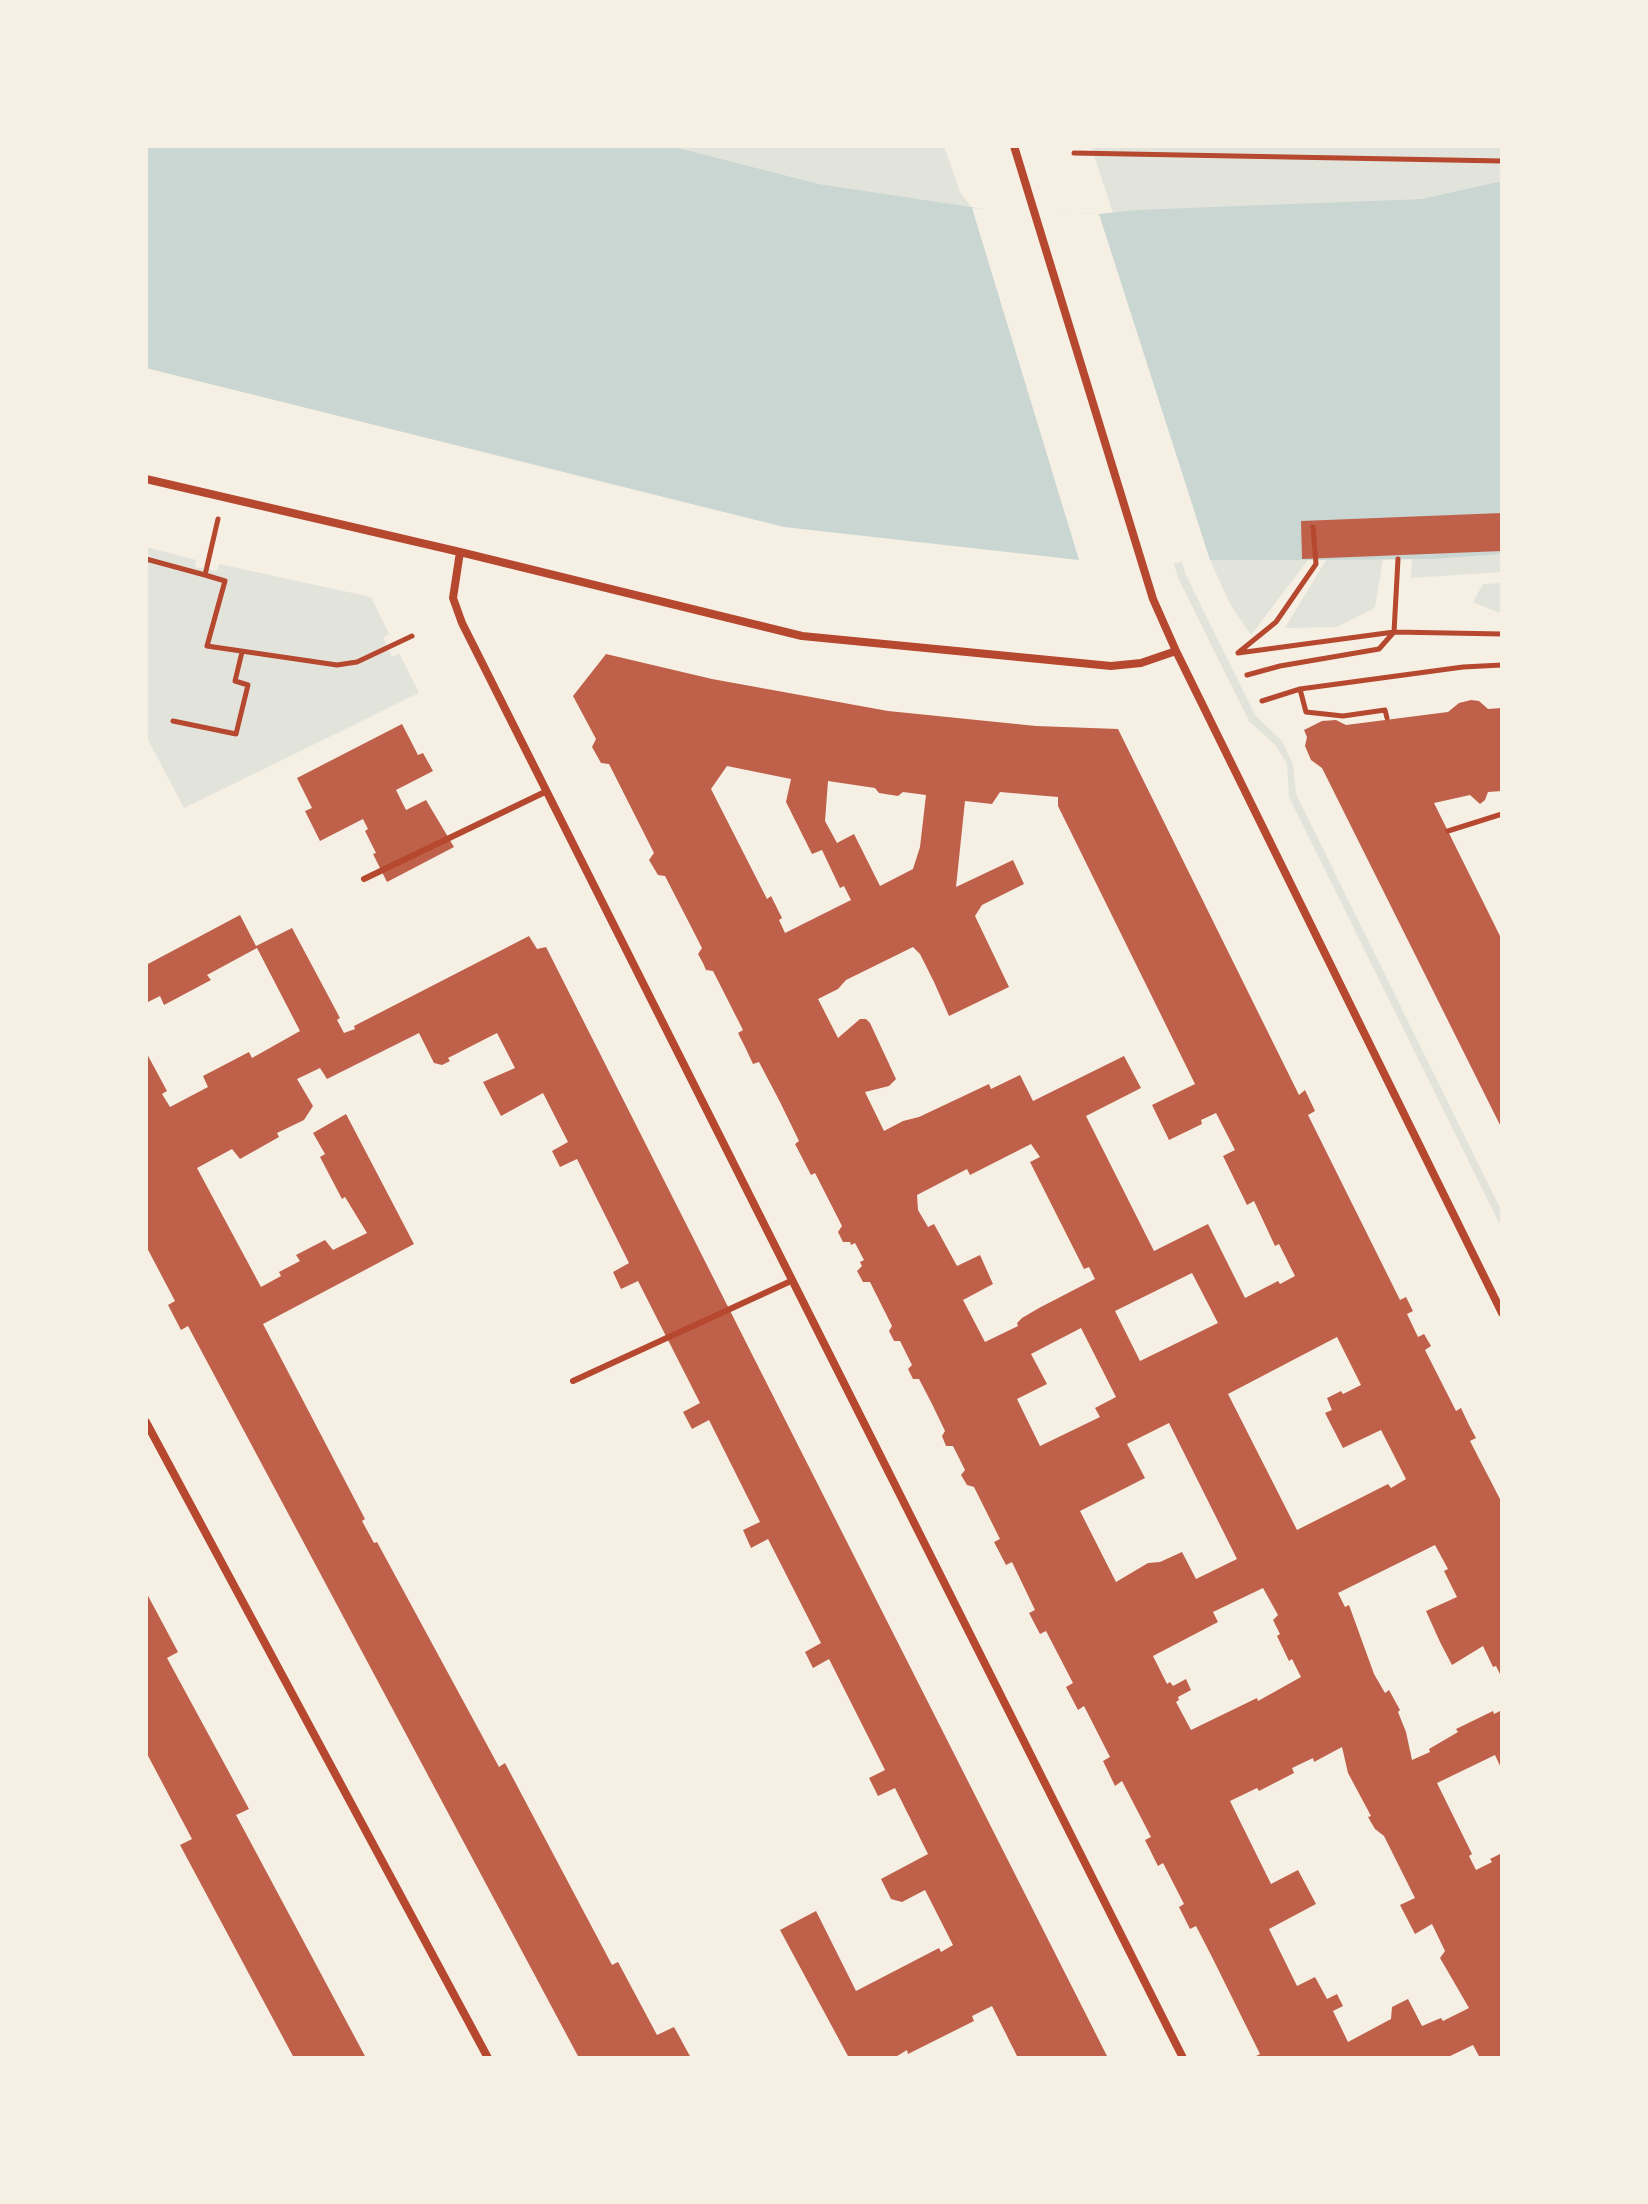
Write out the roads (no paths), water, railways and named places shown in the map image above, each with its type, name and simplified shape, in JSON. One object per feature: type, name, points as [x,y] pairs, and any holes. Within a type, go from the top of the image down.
[{"type":"street","points":[[1014,146],[1153,599],[1502,1313]]},
{"type":"street","points":[[146,479],[802,636],[1111,666],[1141,663],[1176,651]]},
{"type":"street","points":[[460,552],[453,598],[462,623],[1183,2058]]},
{"type":"street","points":[[146,1422],[488,2058]]},
{"type":"lane","points":[[364,879],[545,792]]},
{"type":"lane","points":[[573,1381],[791,1281]]}]
